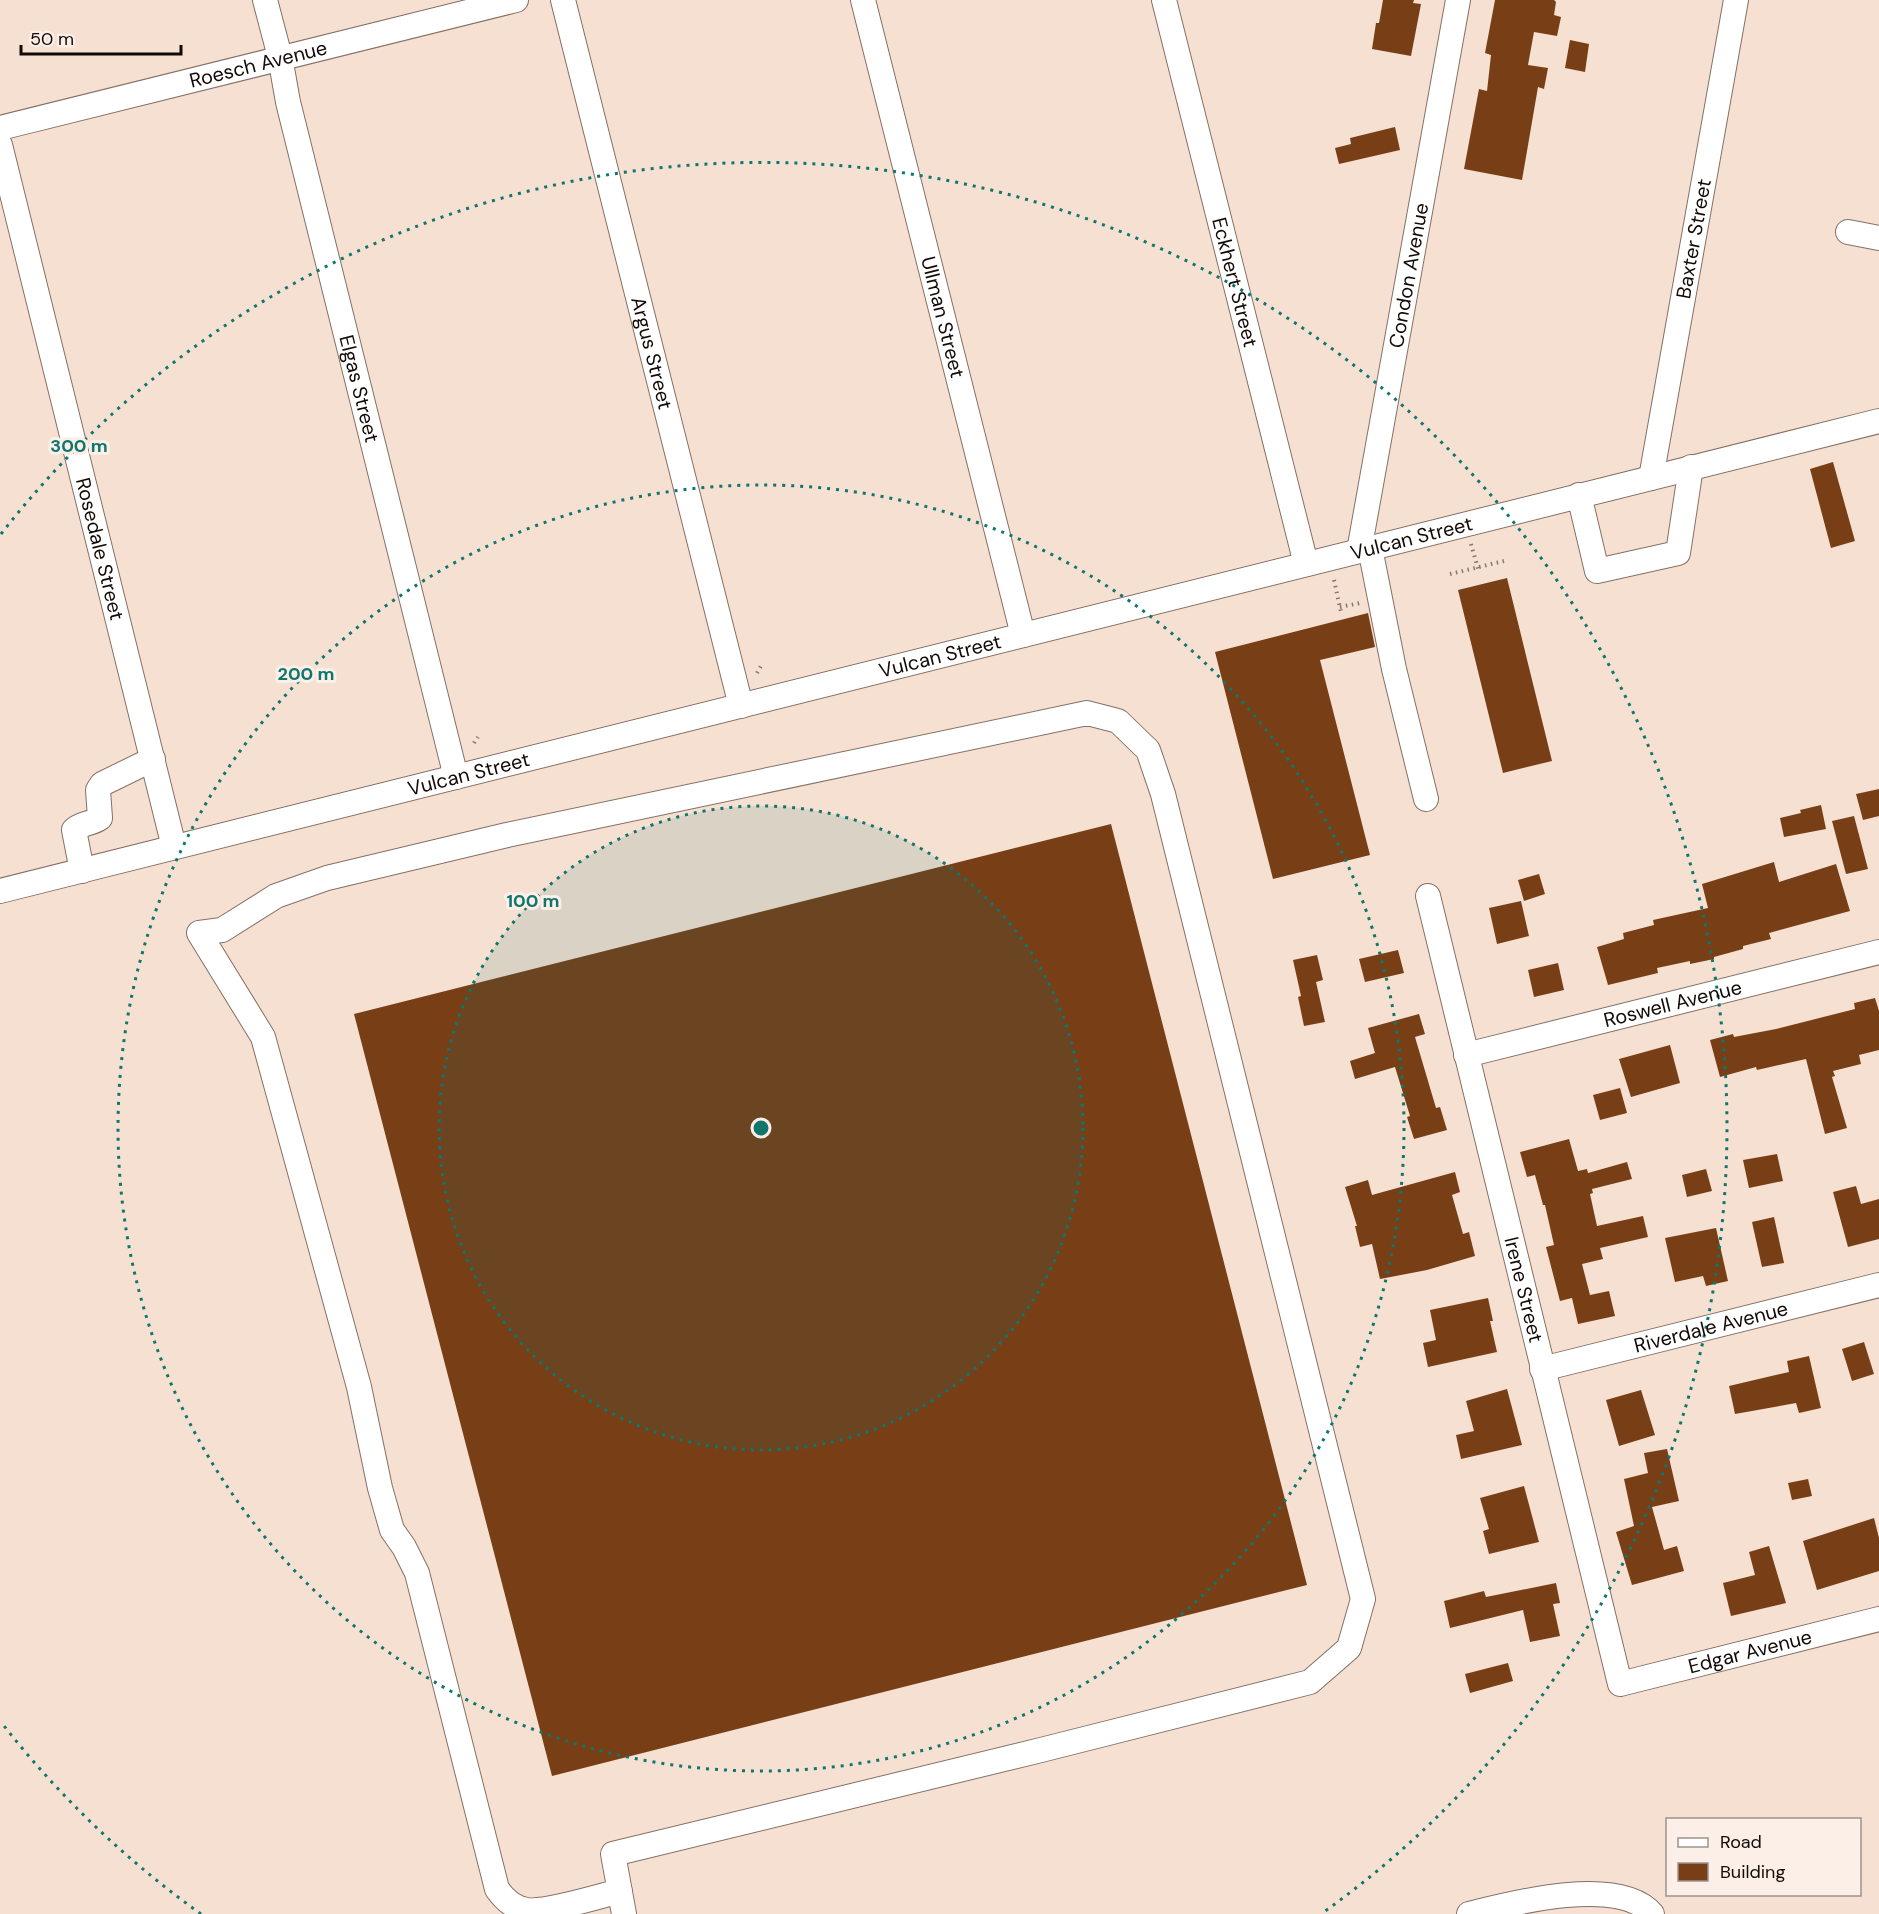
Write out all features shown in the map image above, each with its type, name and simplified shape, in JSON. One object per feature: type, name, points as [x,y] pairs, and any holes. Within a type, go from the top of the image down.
[{"type":"street","name":"Elgas Street","points":[[265,0],[280,57],[288,102],[456,777]]},
{"type":"street","name":"Roesch Avenue","points":[[0,128],[516,0]]},
{"type":"street","name":"Argus Street","points":[[563,0],[741,706]]},
{"type":"street","name":"Ullman Street","points":[[863,0],[1023,635]]},
{"type":"street","name":"Eckhert Street","points":[[1164,0],[1306,564]]},
{"type":"street","name":"Condon Avenue","points":[[1365,549],[1458,0]]},
{"type":"street","name":"Baxter Street","points":[[1651,478],[1736,0]]},
{"type":"street","name":"Rosedale Street","points":[[0,145],[174,847]]},
{"type":"street","points":[[1848,232],[1879,238]]},
{"type":"street","name":"Vulcan Street","points":[[0,891],[1879,421]]},
{"type":"street","points":[[1579,495],[1597,571],[1678,553],[1691,467]]},
{"type":"street","points":[[1365,549],[1426,799]]},
{"type":"street","points":[[1087,712],[1118,721],[1148,750],[1163,794],[1363,1599],[1348,1648],[1310,1682],[613,1854],[622,1902],[579,1902],[528,1911],[505,1900],[497,1889],[417,1573],[404,1547],[392,1530],[380,1488],[359,1387],[263,1037],[199,933],[222,930],[276,896],[327,878],[507,835],[1087,712]]},
{"type":"street","points":[[82,871],[74,830],[78,826],[95,822],[100,818],[98,790],[102,784],[153,759]]},
{"type":"street","name":"Irene Street","points":[[1428,896],[1620,1684]]},
{"type":"street","name":"Roswell Avenue","points":[[1466,1055],[1879,952]]},
{"type":"street","name":"Riverdale Avenue","points":[[1542,1369],[1879,1286]]},
{"type":"street","name":"Edgar Avenue","points":[[1620,1684],[1879,1619]]},
{"type":"street","points":[[1469,1914],[1521,1901],[1567,1895],[1619,1895],[1648,1909],[1652,1914]]},
{"type":"path","points":[[1471,543],[1478,569]]},
{"type":"path","points":[[1450,574],[1504,561]]},
{"type":"path","points":[[1334,579],[1341,612]]},
{"type":"path","points":[[757,673],[761,666]]},
{"type":"path","points":[[474,743],[478,737]]},
{"type":"building","points":[[1383,0],[1414,0],[1413,3],[1421,4],[1411,56],[1372,49]]},
{"type":"building","points":[[1495,0],[1554,0],[1556,2],[1554,15],[1561,17],[1557,36],[1534,32],[1528,65],[1548,68],[1544,89],[1538,87],[1522,180],[1464,169],[1479,89],[1487,91],[1491,55],[1485,53]]},
{"type":"building","points":[[1570,40],[1589,44],[1585,72],[1565,68]]},
{"type":"building","points":[[1395,127],[1400,150],[1339,164],[1335,148],[1351,144],[1350,138]]},
{"type":"building","points":[[1833,462],[1855,541],[1831,548],[1810,469]]},
{"type":"building","points":[[1507,578],[1552,761],[1503,773],[1458,590]]},
{"type":"building","points":[[1368,613],[1375,647],[1320,660],[1370,855],[1273,879],[1215,652]]},
{"type":"building","points":[[1879,789],[1879,816],[1863,820],[1856,794]]},
{"type":"building","points":[[1821,805],[1826,829],[1784,837],[1780,818]]},
{"type":"building","points":[[1854,816],[1868,869],[1846,874],[1832,821]]},
{"type":"building","points":[[1111,824],[1307,1585],[552,1776],[354,1014]]},
{"type":"building","points":[[1774,862],[1779,882],[1836,864],[1850,911],[1769,933],[1771,939],[1743,946],[1743,949],[1714,957],[1714,959],[1657,968],[1658,973],[1608,985],[1597,947],[1624,939],[1623,933],[1654,925],[1653,920],[1708,908],[1702,884]]},
{"type":"building","points":[[1539,874],[1545,894],[1524,901],[1518,880]]},
{"type":"building","points":[[1521,901],[1529,936],[1497,944],[1489,908]]},
{"type":"building","points":[[1398,950],[1404,973],[1365,982],[1359,959]]},
{"type":"building","points":[[1317,955],[1323,980],[1316,982],[1325,1022],[1304,1026],[1298,997],[1301,996],[1293,960]]},
{"type":"building","points":[[1558,963],[1564,990],[1534,997],[1528,970]]},
{"type":"building","points":[[1875,998],[1879,1011],[1879,1050],[1859,1055],[1861,1064],[1833,1071],[1835,1076],[1832,1077],[1847,1128],[1825,1134],[1806,1059],[1757,1070],[1756,1067],[1720,1077],[1710,1040],[1733,1034],[1734,1037],[1776,1029],[1855,1009],[1854,1003]]},
{"type":"building","points":[[1419,1014],[1425,1034],[1415,1037],[1436,1108],[1440,1107],[1447,1130],[1414,1139],[1407,1117],[1410,1116],[1395,1067],[1355,1079],[1350,1061],[1375,1053],[1368,1028]]},
{"type":"building","points":[[1670,1045],[1680,1083],[1631,1097],[1619,1059]]},
{"type":"building","points":[[1620,1088],[1627,1113],[1600,1120],[1593,1095]]},
{"type":"building","points":[[1569,1139],[1578,1171],[1587,1169],[1588,1173],[1627,1162],[1632,1179],[1592,1189],[1593,1193],[1590,1194],[1597,1226],[1643,1216],[1648,1237],[1600,1248],[1603,1259],[1582,1264],[1590,1295],[1609,1291],[1615,1316],[1578,1324],[1572,1298],[1560,1301],[1546,1247],[1554,1245],[1545,1205],[1543,1205],[1535,1175],[1527,1177],[1520,1152]]},
{"type":"building","points":[[1777,1154],[1783,1181],[1749,1188],[1743,1160]]},
{"type":"building","points":[[1706,1169],[1712,1191],[1687,1197],[1682,1175]]},
{"type":"building","points":[[1455,1172],[1460,1192],[1452,1195],[1463,1234],[1469,1232],[1475,1256],[1427,1270],[1380,1279],[1372,1244],[1360,1247],[1355,1226],[1357,1226],[1345,1187],[1368,1180],[1372,1195]]},
{"type":"building","points":[[1856,1186],[1861,1204],[1879,1199],[1879,1239],[1848,1247],[1833,1192]]},
{"type":"building","points":[[1774,1217],[1784,1263],[1762,1267],[1752,1222]]},
{"type":"building","points":[[1716,1228],[1728,1281],[1706,1286],[1703,1276],[1675,1282],[1665,1238]]},
{"type":"building","points":[[1488,1298],[1493,1321],[1490,1321],[1497,1352],[1428,1367],[1423,1343],[1436,1340],[1430,1310]]},
{"type":"building","points":[[1864,1342],[1874,1374],[1852,1381],[1842,1349]]},
{"type":"building","points":[[1809,1356],[1821,1408],[1799,1413],[1796,1403],[1735,1414],[1729,1386],[1789,1372],[1787,1361]]},
{"type":"building","points":[[1507,1389],[1522,1445],[1461,1459],[1456,1435],[1474,1431],[1466,1401]]},
{"type":"building","points":[[1641,1390],[1655,1435],[1619,1446],[1606,1400]]},
{"type":"building","points":[[1667,1449],[1679,1501],[1652,1507],[1664,1550],[1677,1546],[1684,1571],[1632,1585],[1616,1532],[1634,1526],[1624,1479],[1648,1473],[1644,1453]]},
{"type":"building","points":[[1808,1479],[1812,1496],[1792,1500],[1788,1483]]},
{"type":"building","points":[[1524,1486],[1539,1542],[1489,1554],[1483,1531],[1489,1529],[1480,1498]]},
{"type":"building","points":[[1874,1518],[1879,1538],[1879,1571],[1817,1590],[1803,1541]]},
{"type":"building","points":[[1769,1546],[1786,1603],[1731,1616],[1723,1583],[1755,1575],[1749,1552]]},
{"type":"building","points":[[1556,1583],[1560,1603],[1553,1604],[1560,1636],[1530,1642],[1523,1610],[1450,1628],[1444,1601],[1484,1591],[1486,1597]]},
{"type":"building","points":[[1508,1663],[1513,1681],[1470,1693],[1465,1674]]}]
